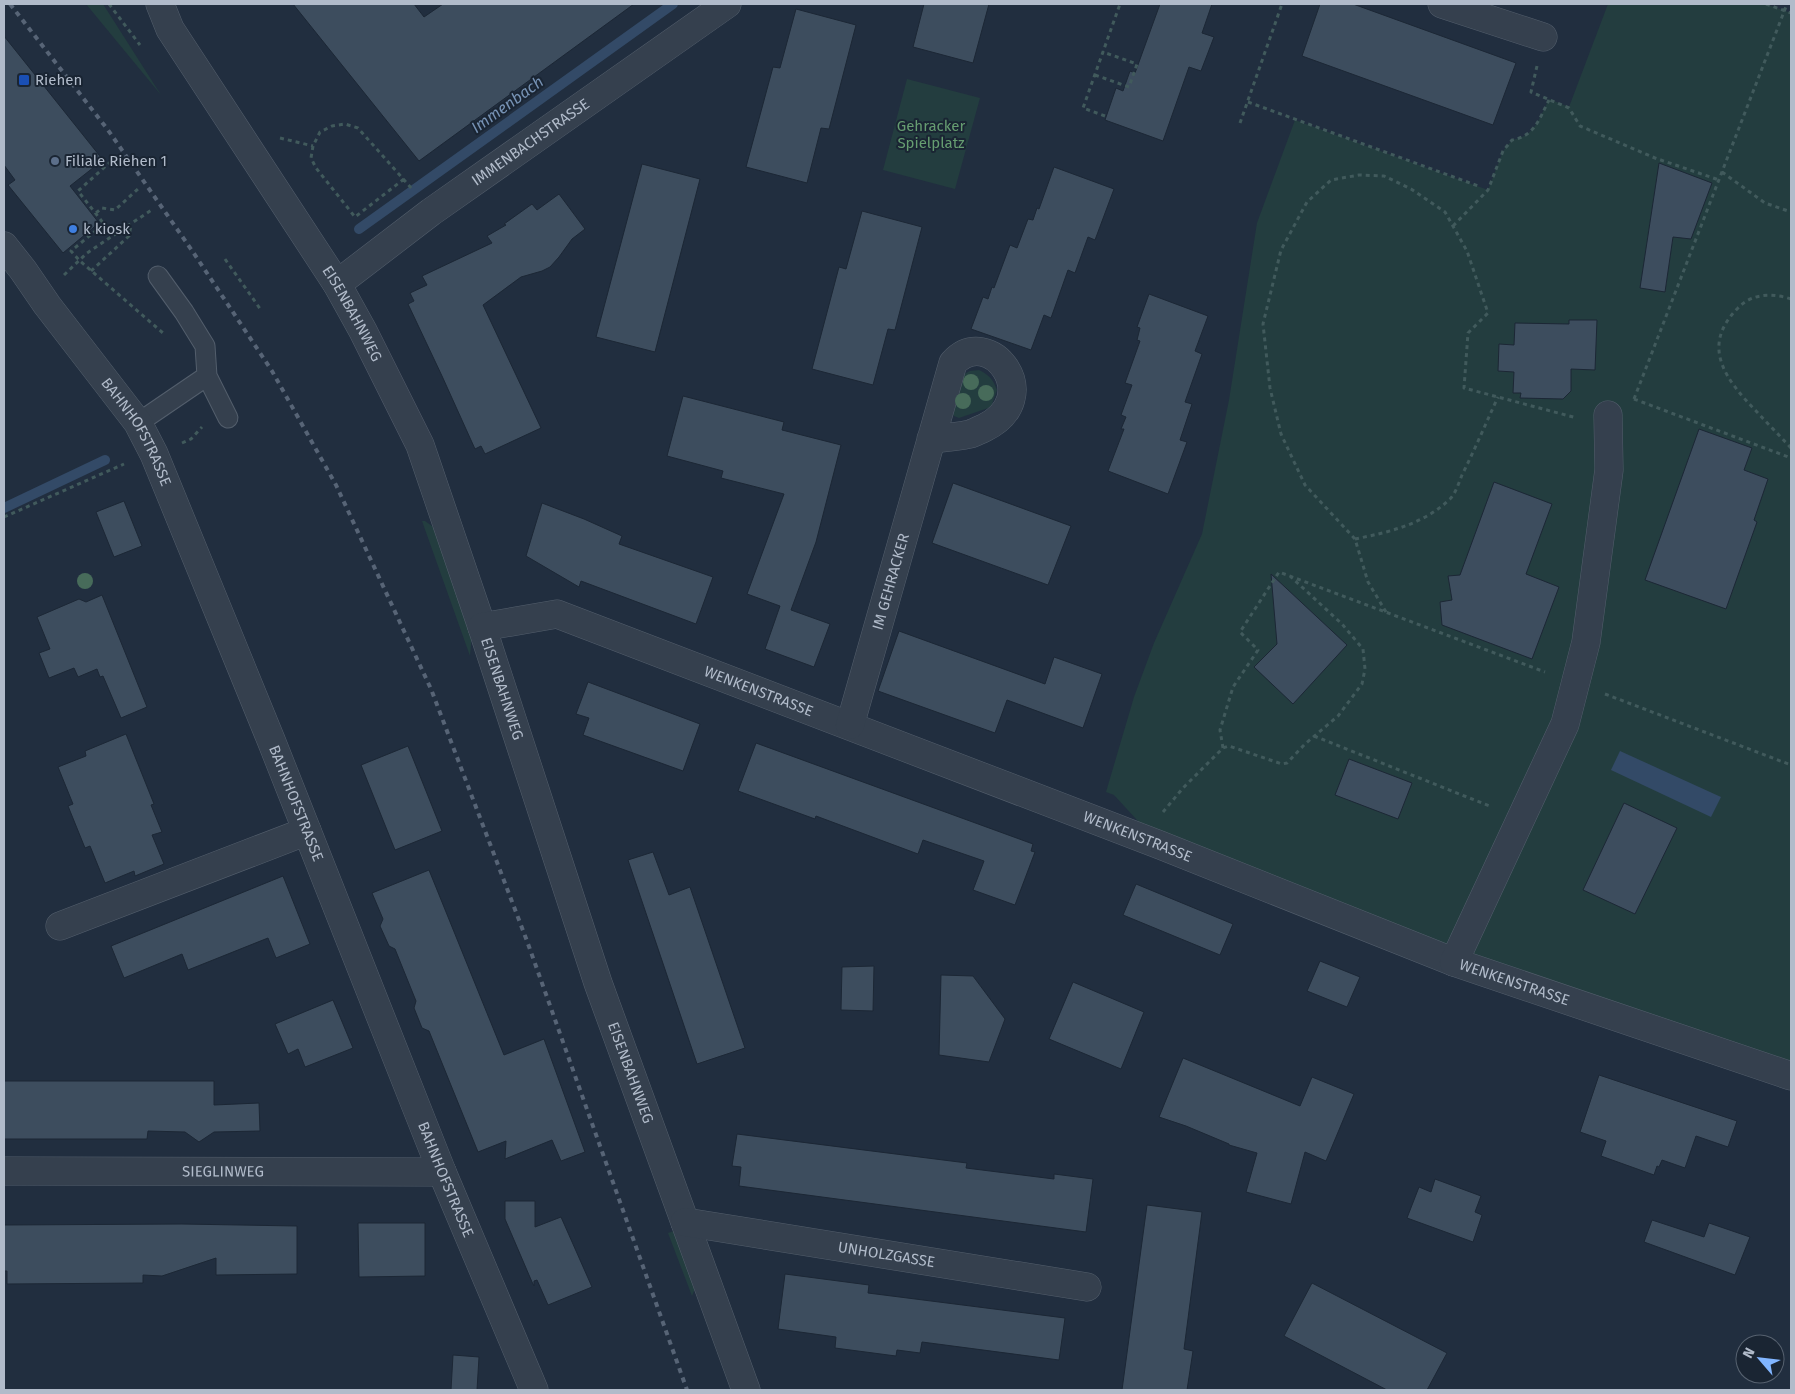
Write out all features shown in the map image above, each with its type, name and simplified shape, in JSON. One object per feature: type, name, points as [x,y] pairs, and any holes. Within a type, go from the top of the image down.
[{"type":"street","name":"EISENBAHNWEG","points":[[160,4],[170,29],[337,284],[364,331],[420,445],[482,627],[598,983],[746,1390]]},
{"type":"street","name":"IMMENBACHSTRASSE","points":[[337,284],[431,212],[727,4]]},
{"type":"street","points":[[1442,4],[1543,37]]},
{"type":"street","name":"BAHNHOFSTRASSE","points":[[4,246],[23,270],[46,305],[138,422],[174,500],[442,1172],[534,1390]]},
{"type":"street","points":[[1454,962],[1565,724],[1586,642],[1609,470],[1608,420]]},
{"type":"street","name":"IM GEHRACKER","points":[[850,725],[931,439]]},
{"type":"street","name":"WENKENSTRASSE","points":[[482,627],[557,614],[1142,838],[1454,962],[1791,1076]]},
{"type":"street","points":[[60,926],[306,831]]},
{"type":"street","name":"SIEGLINWEG","points":[[4,1172],[442,1172]]},
{"type":"street","name":"UNHOLZGASSE","points":[[685,1222],[1087,1287]]},
{"type":"lane","points":[[158,276],[184,312],[205,346],[207,376],[228,418]]},
{"type":"lane","points":[[138,422],[207,376]]},
{"type":"path","points":[[1105,116],[1083,108],[1120,4]]},
{"type":"path","points":[[1240,122],[1282,4]]},
{"type":"path","points":[[1766,4],[1791,13]]},
{"type":"path","points":[[1386,612],[1368,582],[1355,539],[1305,485],[1281,434],[1270,388],[1263,324],[1281,250],[1307,202],[1331,180],[1359,175],[1384,176],[1411,189],[1445,212],[1467,251],[1488,313],[1468,333],[1464,388],[1608,420],[1623,427],[1787,4]]},
{"type":"path","points":[[1543,37],[1531,92],[1569,108],[1580,126],[1655,158],[1719,180]]},
{"type":"path","points":[[1095,75],[1129,87],[1137,64],[1103,52]]},
{"type":"path","points":[[1453,226],[1488,190],[1503,151],[1512,140],[1523,138],[1534,129],[1549,100]]},
{"type":"path","points":[[1248,102],[1482,187]]},
{"type":"path","points":[[345,124],[358,128],[405,180],[355,217],[316,168],[311,158],[313,146],[320,132],[332,126],[345,124]]},
{"type":"path","points":[[276,138],[313,146]]},
{"type":"path","points":[[116,156],[78,191],[104,224],[71,251],[166,336]]},
{"type":"path","points":[[1722,172],[1764,203],[1791,212]]},
{"type":"path","points":[[96,213],[102,208],[115,210],[139,188]]},
{"type":"path","points":[[63,276],[87,253],[153,209]]},
{"type":"path","points":[[91,270],[129,236],[131,224]]},
{"type":"path","points":[[225,259],[261,310]]},
{"type":"path","points":[[1791,299],[1768,295],[1744,302],[1731,315],[1722,332],[1719,350],[1721,364],[1738,393],[1791,448]]},
{"type":"path","points":[[1355,539],[1386,533],[1417,522],[1431,514],[1451,497],[1479,441],[1498,397]]},
{"type":"path","points":[[1634,399],[1791,458]]},
{"type":"path","points":[[185,442],[196,434],[205,422]]},
{"type":"path","points":[[4,517],[121,465]]},
{"type":"path","points":[[1223,748],[1220,730],[1233,687],[1258,650],[1240,632],[1279,572],[1791,765]]},
{"type":"path","points":[[1142,838],[1182,788],[1223,748],[1229,746],[1284,764],[1287,763],[1314,736],[1338,716],[1362,684],[1365,669],[1363,649],[1342,624],[1289,575]]},
{"type":"path","points":[[1314,736],[1521,818]]},
{"type":"green space","points":[[86,4],[103,4],[161,95]]},
{"type":"green space","points":[[1608,4],[1766,4],[1791,13],[1791,1076],[1160,845],[1114,795],[1106,792],[1134,697],[1154,643],[1202,534],[1229,400],[1257,223],[1295,120],[1488,190],[1503,151],[1512,140],[1520,138],[1531,131],[1539,120],[1549,99],[1569,107]]},
{"type":"green space","name":"Gehracker Spielplatz","points":[[907,79],[980,98],[955,189],[883,170]]},
{"type":"green space","points":[[979,370],[990,378],[997,390],[991,407],[959,418],[954,416],[951,412],[964,374]]},
{"type":"green space","points":[[422,521],[432,526],[438,533],[472,632],[470,656]]},
{"type":"green space","points":[[677,1230],[696,1286],[692,1296],[668,1233]]},
{"type":"water","points":[[1620,751],[1721,797],[1711,817],[1611,770]]},
{"type":"building","points":[[293,4],[414,4],[424,17],[443,4],[634,4],[419,161]]},
{"type":"building","points":[[924,4],[989,4],[973,63],[913,47]]},
{"type":"building","points":[[1160,4],[1212,4],[1202,33],[1214,37],[1201,71],[1189,67],[1163,141],[1105,120],[1116,88],[1123,91],[1130,71],[1135,73]]},
{"type":"building","points":[[1320,4],[1353,4],[1516,63],[1493,125],[1302,56]]},
{"type":"building","points":[[796,9],[856,25],[829,129],[821,128],[807,183],[746,167],[773,67],[780,68]]},
{"type":"building","points":[[4,36],[103,160],[70,186],[99,223],[63,253],[8,185],[15,180],[4,165]]},
{"type":"building","points":[[1659,163],[1712,183],[1691,239],[1673,237],[1665,292],[1640,288]]},
{"type":"building","points":[[642,164],[700,179],[655,352],[596,337]]},
{"type":"building","points":[[1054,167],[1114,189],[1095,240],[1088,237],[1075,273],[1068,270],[1051,318],[1044,315],[1031,350],[971,329],[983,297],[988,299],[992,287],[994,288],[1010,245],[1017,248],[1028,219],[1033,220],[1037,208],[1039,209]]},
{"type":"building","points":[[559,194],[585,229],[572,239],[550,267],[521,277],[483,305],[541,428],[485,454],[481,446],[475,449],[408,304],[414,301],[410,293],[427,285],[422,276],[492,243],[487,236],[506,225],[504,224],[532,204],[537,210]]},
{"type":"building","points":[[862,211],[922,227],[895,330],[888,329],[873,385],[812,369],[839,267],[846,269]]},
{"type":"building","points":[[1149,294],[1208,316],[1195,351],[1202,354],[1185,402],[1192,404],[1180,440],[1187,442],[1168,494],[1108,471],[1124,429],[1121,429],[1126,417],[1121,415],[1132,385],[1125,383],[1140,341],[1137,340],[1140,328],[1137,327]]},
{"type":"building","points":[[1569,320],[1597,320],[1595,370],[1571,369],[1571,391],[1563,399],[1520,398],[1521,393],[1513,393],[1514,372],[1498,371],[1499,344],[1514,345],[1515,323],[1569,324]]},
{"type":"building","points":[[683,396],[784,422],[782,430],[841,445],[816,542],[791,610],[830,624],[814,667],[765,649],[780,606],[747,594],[784,494],[721,478],[723,471],[667,456]]},
{"type":"building","points":[[1699,429],[1752,448],[1744,470],[1768,479],[1754,520],[1757,522],[1726,609],[1645,580]]},
{"type":"building","points":[[1494,482],[1552,504],[1526,574],[1559,587],[1532,659],[1442,625],[1440,602],[1452,600],[1448,576],[1460,575]]},
{"type":"building","points":[[953,483],[1071,526],[1048,585],[932,543]]},
{"type":"building","points":[[124,501],[142,546],[114,557],[96,512]]},
{"type":"building","points":[[542,503],[622,536],[619,544],[713,577],[696,624],[581,581],[579,587],[526,556]]},
{"type":"building","points":[[1271,574],[1347,645],[1293,704],[1254,667],[1277,644]]},
{"type":"building","points":[[102,595],[147,707],[121,718],[103,676],[100,677],[97,669],[78,677],[74,668],[49,678],[39,653],[50,649],[37,617],[79,599],[86,602]]},
{"type":"building","points":[[899,631],[1045,684],[1054,657],[1102,674],[1083,728],[1007,700],[995,733],[878,691]]},
{"type":"building","points":[[588,682],[700,724],[683,771],[583,735],[589,718],[576,714]]},
{"type":"building","points":[[126,734],[154,804],[151,805],[162,832],[152,835],[164,864],[135,876],[134,871],[105,883],[90,846],[85,848],[68,806],[73,804],[58,767],[86,756],[85,751]]},
{"type":"building","points":[[756,743],[1033,844],[1031,851],[1035,852],[1015,905],[973,890],[984,861],[923,840],[918,854],[816,816],[815,819],[738,791]]},
{"type":"building","points":[[408,746],[442,831],[395,850],[361,765]]},
{"type":"building","points":[[1349,759],[1412,783],[1398,819],[1335,795]]},
{"type":"building","points":[[1624,803],[1677,828],[1635,914],[1583,890]]},
{"type":"building","points":[[653,852],[669,895],[690,887],[745,1048],[697,1064],[628,860]]},
{"type":"building","points":[[429,870],[504,1055],[544,1039],[585,1152],[561,1161],[552,1140],[505,1159],[506,1141],[478,1152],[429,1031],[422,1028],[414,1008],[416,1001],[395,949],[389,946],[380,926],[383,919],[372,893]]},
{"type":"building","points":[[283,876],[310,944],[276,958],[268,938],[188,970],[182,954],[124,978],[111,946]]},
{"type":"building","points":[[1136,884],[1233,924],[1220,955],[1123,915]]},
{"type":"building","points":[[1320,961],[1360,977],[1347,1007],[1307,991]]},
{"type":"building","points":[[874,966],[873,1011],[841,1010],[842,967]]},
{"type":"building","points":[[941,975],[973,976],[1005,1019],[989,1062],[939,1055]]},
{"type":"building","points":[[1073,982],[1144,1012],[1121,1069],[1049,1039]]},
{"type":"building","points":[[333,1000],[353,1048],[305,1067],[298,1049],[288,1054],[275,1024]]},
{"type":"building","points":[[1183,1058],[1300,1106],[1312,1077],[1354,1094],[1326,1161],[1305,1152],[1291,1204],[1246,1192],[1257,1153],[1229,1145],[1186,1126],[1159,1117]]},
{"type":"building","points":[[1599,1075],[1737,1121],[1728,1147],[1696,1136],[1685,1168],[1662,1160],[1659,1167],[1657,1166],[1654,1175],[1601,1156],[1606,1141],[1580,1132]]},
{"type":"building","points":[[4,1081],[214,1081],[214,1105],[259,1103],[260,1131],[214,1132],[199,1142],[185,1132],[148,1131],[147,1139],[4,1139]]},
{"type":"building","points":[[737,1134],[967,1163],[966,1168],[1054,1179],[1054,1174],[1093,1179],[1086,1232],[739,1186],[741,1167],[732,1166]]},
{"type":"building","points":[[1435,1179],[1481,1196],[1475,1212],[1482,1215],[1473,1242],[1407,1218],[1419,1187],[1431,1192]]},
{"type":"building","points":[[505,1201],[535,1201],[535,1227],[561,1217],[592,1287],[548,1305],[537,1280],[534,1281],[534,1286],[505,1219]]},
{"type":"building","points":[[1147,1205],[1202,1212],[1184,1349],[1193,1351],[1187,1390],[1122,1390]]},
{"type":"building","points":[[1652,1220],[1704,1237],[1709,1223],[1750,1237],[1735,1275],[1644,1242]]},
{"type":"building","points":[[358,1223],[425,1223],[425,1276],[359,1277]]},
{"type":"building","points":[[182,1224],[297,1226],[297,1274],[216,1275],[216,1258],[162,1276],[143,1275],[143,1283],[7,1284],[7,1271],[4,1271],[4,1225]]},
{"type":"building","points":[[785,1274],[869,1285],[868,1293],[1065,1318],[1059,1360],[922,1342],[920,1353],[897,1350],[896,1356],[835,1348],[836,1337],[778,1329]]},
{"type":"building","points":[[1312,1283],[1447,1353],[1427,1390],[1387,1390],[1284,1336]]},
{"type":"building","points":[[453,1355],[479,1357],[477,1390],[451,1390]]},
{"type":"waterway","name":"Immenbach","points":[[359,229],[673,4]]},
{"type":"waterway","name":"Immenbach","points":[[4,508],[105,460]]},
{"type":"railway","points":[[10,4],[108,130],[193,252],[272,371],[336,485],[431,689],[527,941],[687,1390]]},
{"type":"place","name":"Riehen","points":[[24,80]]},
{"type":"place","name":"Filiale Riehen 1","points":[[55,161]]},
{"type":"place","name":"k kiosk","points":[[73,229]]}]
